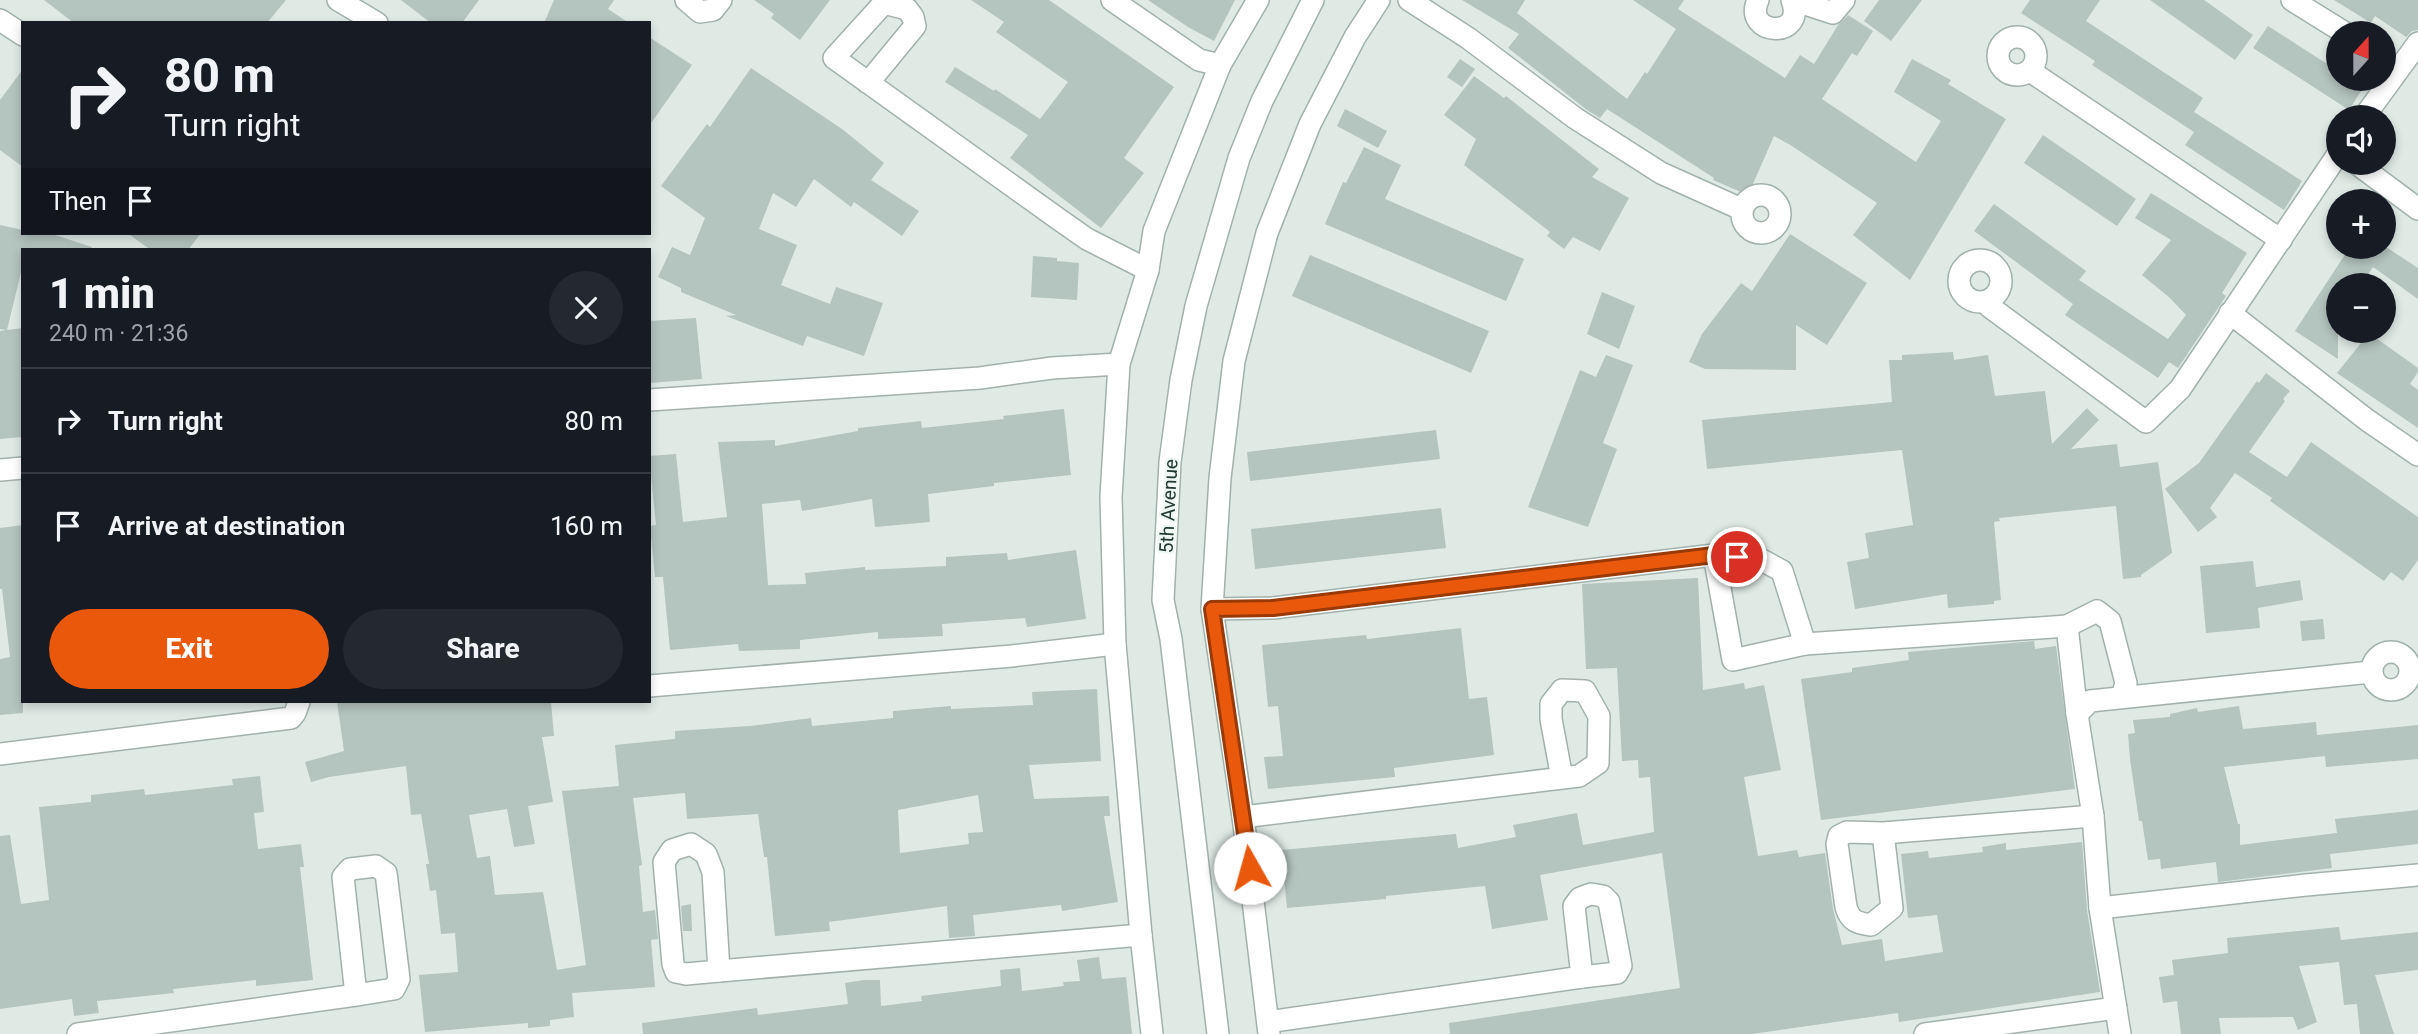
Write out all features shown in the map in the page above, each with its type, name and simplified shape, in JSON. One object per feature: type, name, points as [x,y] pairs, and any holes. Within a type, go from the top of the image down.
[{"type":"street","points":[[338,0],[374,21]]},
{"type":"street","points":[[686,0],[700,12],[713,10],[721,0]]},
{"type":"street","points":[[1112,0],[1199,60],[1220,65]]},
{"type":"street","points":[[1152,1034],[1115,644],[1111,497],[1119,364],[1148,270],[1154,231],[1220,65],[1258,0]]},
{"type":"street","name":"5th Avenue","points":[[1217,1034],[1171,639],[1163,600],[1170,462],[1181,380],[1196,306],[1239,158],[1262,101],[1312,0]]},
{"type":"street","points":[[1379,0],[1355,37],[1310,124],[1267,233],[1234,361],[1220,478],[1212,609],[1243,817],[1269,1028],[1582,977]]},
{"type":"street","points":[[1409,0],[1468,38],[1575,118],[1661,173],[1741,209]]},
{"type":"street","points":[[1758,0],[1755,11],[1758,20],[1768,29],[1779,30],[1794,17],[1793,0]]},
{"type":"street","points":[[1793,0],[1833,13],[1844,0]]},
{"type":"street","points":[[2292,0],[2326,21]]},
{"type":"street","points":[[0,20],[21,34]]},
{"type":"street","points":[[2396,59],[2418,43]]},
{"type":"street","points":[[2030,71],[2281,240]]},
{"type":"street","points":[[868,83],[1087,239],[1148,270]]},
{"type":"street","points":[[1988,302],[1990,307],[2146,422],[2180,389],[2326,172]]},
{"type":"street","points":[[2372,175],[2418,209]]},
{"type":"street","points":[[2230,313],[2367,420],[2418,454]]},
{"type":"street","points":[[651,400],[980,378],[1052,368],[1119,364]]},
{"type":"street","points":[[0,470],[21,468]]},
{"type":"street","points":[[1212,609],[1273,608],[1714,555],[1760,559],[1782,570],[1805,644]]},
{"type":"street","points":[[1714,555],[1733,660],[1805,644],[2067,626],[2097,611],[2110,621],[2126,683],[2122,697]]},
{"type":"street","points":[[2067,626],[2093,816],[2101,908],[2120,1034]]},
{"type":"street","points":[[651,687],[1012,656],[1115,644]]},
{"type":"street","points":[[2077,714],[2090,701],[2371,672]]},
{"type":"street","points":[[0,754],[254,712],[290,718],[299,703]]},
{"type":"street","points":[[1243,817],[1562,778]]},
{"type":"street","points":[[1883,834],[2093,816]]},
{"type":"street","points":[[719,971],[713,872],[705,854],[691,844],[672,849],[664,862],[673,964],[676,972],[685,974],[1141,934]]},
{"type":"street","points":[[78,1034],[356,995],[394,989],[399,979],[386,873],[376,866],[350,869],[343,877],[356,995]]},
{"type":"street","points":[[2101,908],[2418,875]]},
{"type":"street","points":[[1925,1034],[2116,1008]]},
{"type":"building","points":[[44,0],[286,0],[269,21],[71,21]]},
{"type":"building","points":[[401,0],[479,0],[463,21],[428,21]]},
{"type":"building","points":[[554,0],[614,0],[608,9],[626,21],[545,21]]},
{"type":"building","points":[[754,0],[830,0],[800,40],[771,18],[774,14]]},
{"type":"building","points":[[971,0],[1049,0],[1174,87],[1124,158],[1144,173],[1101,228],[1010,158],[1028,135],[945,82],[955,67],[994,91],[995,89],[1040,119],[1068,82],[996,32],[1004,22]]},
{"type":"building","points":[[1148,0],[1235,0],[1214,41]]},
{"type":"building","points":[[1462,0],[1525,0],[1517,13],[1627,99],[1676,29],[1633,0],[1684,0],[1678,9],[1785,78],[1800,55],[1814,64],[1838,25],[1848,15],[1873,31],[1857,56],[1852,53],[1822,99],[1916,162],[1941,121],[1894,92],[1912,59],[1951,80],[1948,84],[2006,119],[1910,280],[1853,235],[1877,203],[1792,146],[1774,136],[1748,195],[1713,180],[1714,178],[1607,109],[1600,118],[1587,110],[1508,48],[1519,34]]},
{"type":"building","points":[[1879,0],[1922,0],[1891,41],[1864,21]]},
{"type":"building","points":[[2030,0],[2100,0],[2086,21],[2203,98],[2194,112],[2302,181],[2284,210],[2185,145],[2194,132],[2092,65],[2095,61],[2021,13]]},
{"type":"building","points":[[2150,0],[2204,0],[2253,35],[2235,60]]},
{"type":"building","points":[[2334,0],[2418,0],[2418,30],[2412,31],[2406,37],[2396,30],[2396,21],[2382,21],[2375,16],[2372,21],[2368,21]]},
{"type":"building","points":[[2268,26],[2326,63],[2326,91],[2361,91],[2352,105],[2341,105],[2253,48]]},
{"type":"building","points":[[651,38],[692,65],[651,123]]},
{"type":"building","points":[[1460,59],[1475,69],[1462,87],[1447,77]]},
{"type":"building","points":[[751,68],[842,129],[884,163],[871,180],[919,211],[902,236],[854,202],[851,207],[814,179],[796,207],[773,193],[759,229],[797,245],[781,285],[830,304],[836,287],[883,303],[864,356],[807,336],[803,346],[726,316],[736,315],[681,292],[681,288],[658,277],[672,247],[690,255],[705,218],[661,186],[707,124],[710,127]]},
{"type":"building","points":[[21,72],[21,166],[0,150],[0,100]]},
{"type":"building","points":[[1474,76],[1504,98],[1506,96],[1599,169],[1592,177],[1629,198],[1600,251],[1573,237],[1564,249],[1547,236],[1550,232],[1464,165],[1476,139],[1444,115]]},
{"type":"building","points":[[1345,109],[1387,131],[1378,148],[1337,126]]},
{"type":"building","points":[[2043,135],[2136,199],[2117,226],[2024,163]]},
{"type":"building","points":[[1364,147],[1401,165],[1385,199],[1524,259],[1506,301],[1325,224],[1343,182],[1346,183]]},
{"type":"building","points":[[2151,193],[2247,253],[2222,293],[2226,296],[2178,368],[2169,362],[2158,378],[2065,315],[2073,304],[1974,231],[1994,204],[2086,271],[2079,280],[2168,339],[2186,315],[2142,275],[2171,240],[2135,218]]},
{"type":"building","points":[[0,225],[21,230],[21,235],[55,235],[92,247],[21,248],[21,272],[7,330],[21,328],[21,437],[0,439],[0,331],[6,330],[0,329]]},
{"type":"building","points":[[1790,234],[1867,283],[1827,345],[1796,325],[1796,370],[1705,369],[1689,362],[1702,334],[1741,283],[1752,291]]},
{"type":"building","points":[[130,235],[199,235],[190,248],[148,248]]},
{"type":"building","points":[[2396,254],[2418,268],[2418,299],[2396,283],[2396,273],[2381,273],[2373,267],[2369,273],[2333,273],[2342,259],[2396,259]]},
{"type":"building","points":[[1310,255],[1489,331],[1471,373],[1292,296]]},
{"type":"building","points":[[1033,256],[1079,263],[1077,300],[1031,297]]},
{"type":"building","points":[[2326,284],[2326,343],[2338,343],[2338,359],[2295,331]]},
{"type":"building","points":[[1602,292],[1635,306],[1619,349],[1587,334]]},
{"type":"building","points":[[696,318],[702,379],[651,383],[651,321]]},
{"type":"building","points":[[2361,343],[2383,343],[2418,368],[2410,384],[2418,390],[2418,428],[2337,373]]},
{"type":"building","points":[[1953,352],[1954,360],[1988,355],[1995,396],[2045,391],[2052,444],[2087,408],[2099,420],[2071,449],[2117,444],[2120,467],[2158,462],[2172,553],[2141,577],[2123,579],[2116,506],[1999,518],[2000,521],[1994,522],[2001,600],[1994,601],[1994,604],[1948,608],[1947,594],[1855,609],[1847,562],[1869,558],[1865,533],[1913,525],[1902,450],[1707,469],[1702,420],[1892,402],[1889,360],[1902,360],[1902,355]]},
{"type":"building","points":[[1606,355],[1633,365],[1603,443],[1617,449],[1588,527],[1528,507],[1580,370],[1596,377]]},
{"type":"building","points":[[2266,373],[2290,391],[2249,452],[2287,477],[2311,442],[2418,517],[2418,560],[2403,581],[2391,572],[2384,581],[2270,501],[2272,498],[2235,473],[2210,508],[2217,517],[2198,532],[2165,489],[2199,463],[2257,381],[2259,383]]},
{"type":"building","points":[[1064,409],[1071,475],[994,483],[994,486],[928,494],[930,522],[875,527],[872,499],[802,511],[800,500],[762,504],[768,585],[806,584],[805,573],[865,567],[865,570],[946,566],[946,557],[1007,553],[1008,560],[1076,550],[1086,619],[1027,627],[1025,618],[942,624],[943,636],[878,639],[878,632],[800,640],[800,649],[739,651],[738,644],[670,650],[663,577],[655,577],[651,536],[651,526],[656,525],[651,456],[676,454],[683,522],[727,517],[718,442],[775,440],[775,446],[858,431],[858,428],[921,421],[922,428],[1004,419],[1003,416]]},
{"type":"building","points":[[1436,430],[1440,459],[1250,481],[1247,452]]},
{"type":"building","points":[[1441,508],[1446,548],[1255,569],[1251,529]]},
{"type":"building","points":[[21,525],[23,713],[0,715],[0,659],[10,657],[0,589],[0,528]]},
{"type":"building","points":[[2253,561],[2256,587],[2300,580],[2303,600],[2258,608],[2260,628],[2206,633],[2200,566]]},
{"type":"building","points":[[1698,578],[1703,690],[1744,683],[1745,689],[1764,685],[1781,770],[1744,777],[1758,856],[1797,850],[1799,857],[1825,853],[1833,909],[1842,945],[1882,939],[1885,961],[1943,952],[1937,915],[1908,918],[1901,854],[1928,851],[1929,858],[1983,852],[1982,847],[2006,843],[2006,850],[2082,842],[2087,910],[2100,992],[1899,1022],[1898,1013],[1752,1034],[1450,1034],[1449,1023],[1680,988],[1662,853],[1540,875],[1548,920],[1492,929],[1485,886],[1287,908],[1281,850],[1456,834],[1458,848],[1516,837],[1513,825],[1577,813],[1583,845],[1654,832],[1650,777],[1639,778],[1638,760],[1622,761],[1617,668],[1586,669],[1582,584]]},
{"type":"building","points":[[2323,619],[2325,639],[2302,641],[2300,621]]},
{"type":"building","points":[[1461,628],[1469,699],[1487,697],[1494,755],[1394,768],[1395,777],[1268,789],[1264,757],[1283,756],[1278,706],[1268,707],[1262,645],[1366,635],[1367,639]]},
{"type":"building","points":[[2034,641],[2035,649],[2056,646],[2075,789],[1821,820],[1801,679],[1909,660],[1908,652]]},
{"type":"building","points":[[1097,689],[1101,761],[1029,765],[1034,799],[1109,796],[1110,816],[1104,816],[1118,902],[1062,911],[1061,905],[973,915],[975,936],[949,938],[947,906],[829,922],[830,931],[775,936],[767,857],[764,857],[758,814],[687,819],[685,793],[633,798],[642,865],[639,866],[643,912],[655,910],[658,939],[651,940],[655,987],[572,993],[574,1017],[550,1020],[550,1026],[528,1028],[528,1023],[425,1032],[419,975],[458,972],[455,933],[441,934],[436,890],[430,891],[426,864],[429,864],[421,814],[411,815],[406,766],[311,782],[305,762],[344,751],[337,703],[551,703],[554,736],[542,737],[553,802],[528,806],[535,844],[514,847],[507,809],[469,815],[477,858],[490,856],[495,895],[543,892],[557,970],[586,965],[562,791],[619,786],[615,745],[675,739],[675,731],[750,726],[811,718],[812,726],[893,718],[893,711],[951,706],[951,709],[1033,705],[1032,692]],"holes":[[[978,795],[983,832],[968,833],[969,844],[900,853],[898,810]]]},
{"type":"building","points":[[2239,706],[2243,729],[2316,722],[2317,735],[2418,725],[2418,759],[2326,767],[2325,756],[2224,767],[2240,824],[2240,845],[2337,833],[2335,819],[2418,810],[2418,844],[2330,854],[2332,868],[2218,882],[2216,862],[2161,869],[2160,859],[2148,860],[2130,759],[2128,734],[2135,733],[2133,720],[2170,717],[2170,714],[2197,708],[2198,712]]},
{"type":"building","points":[[260,776],[264,812],[254,813],[258,849],[301,844],[304,867],[300,867],[313,980],[256,986],[256,980],[173,989],[174,993],[97,1001],[99,1013],[74,1016],[72,999],[0,1009],[0,836],[10,835],[21,904],[49,900],[39,807],[91,802],[91,795],[144,789],[145,795],[233,785],[232,779]]},
{"type":"building","points":[[691,904],[692,931],[683,931],[681,906]]},
{"type":"building","points":[[2339,927],[2341,940],[2418,932],[2418,970],[2375,975],[2394,1034],[2360,1034],[2357,1004],[2344,1005],[2339,962],[2299,966],[2317,1022],[2298,1030],[2293,1017],[2219,1018],[2221,1034],[2181,1034],[2177,1001],[2163,1003],[2159,977],[2174,975],[2172,960],[2228,953],[2227,938]]},
{"type":"building","points":[[1099,957],[1102,979],[1126,977],[1132,1034],[643,1034],[642,1023],[757,1008],[758,1015],[848,1004],[845,983],[864,980],[880,980],[881,1006],[922,1001],[921,996],[1001,986],[1000,970],[1020,968],[1022,991],[1064,986],[1063,982],[1080,981],[1077,960]]},
{"type":"route","points":[[1250,868],[1212,609],[1273,608],[1714,555],[1737,557]]}]
